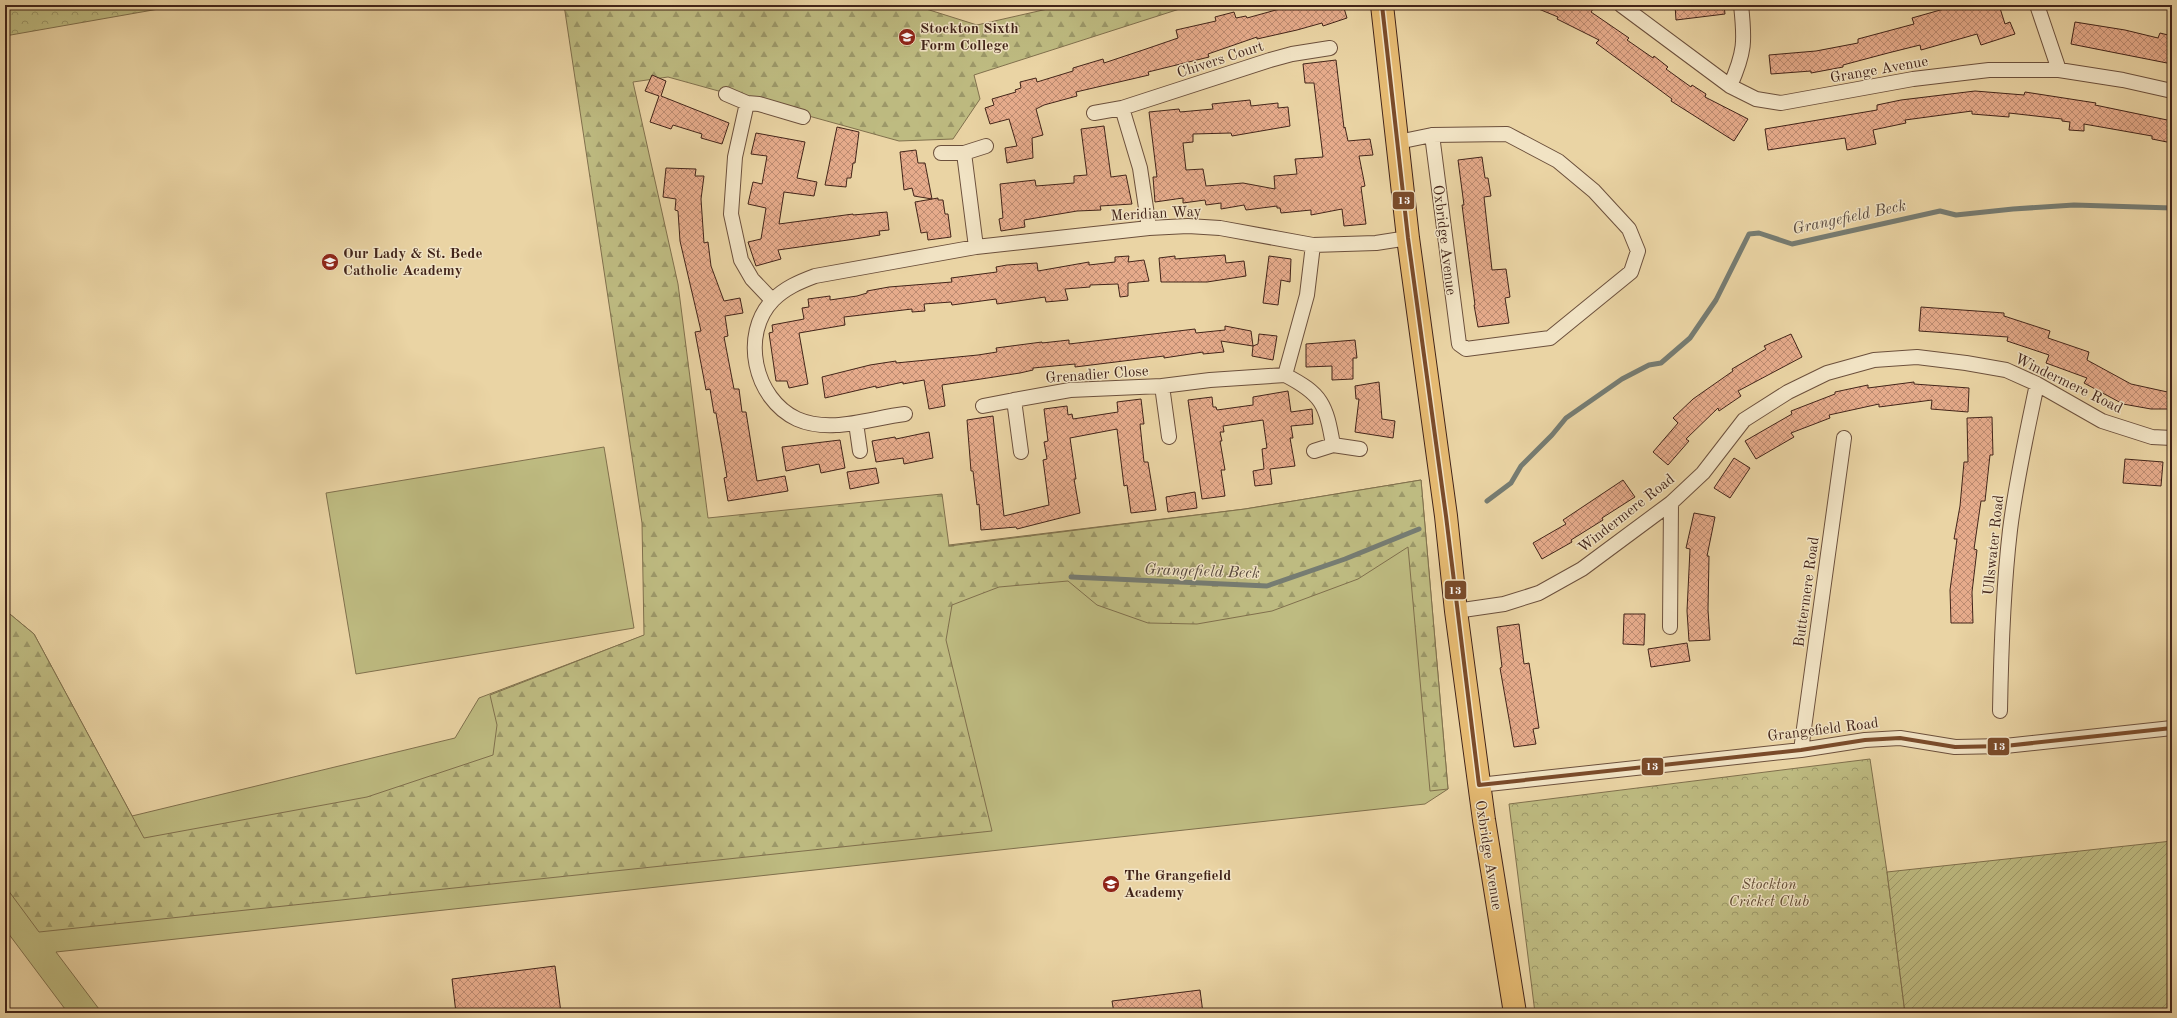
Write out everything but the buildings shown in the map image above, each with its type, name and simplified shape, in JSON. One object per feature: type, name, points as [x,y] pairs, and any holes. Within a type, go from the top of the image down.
[{"type":"main road","name":"Oxbridge Avenue","points":[[1382,5],[1408,238],[1446,516],[1456,611],[1479,786],[1515,1013]]},
{"type":"street","name":"Grange Avenue","points":[[1621,5],[1730,86],[1756,99],[1781,103],[1913,79],[1989,70],[2059,70],[2123,80],[2172,91]]},
{"type":"street","points":[[1730,86],[1741,61],[1744,37],[1741,5]]},
{"type":"street","points":[[2037,5],[2059,70]]},
{"type":"street","name":"Chivers Court","points":[[1094,113],[1122,108],[1270,60],[1292,54],[1330,48]]},
{"type":"street","points":[[726,94],[747,103],[759,104],[803,117]]},
{"type":"street","points":[[747,103],[734,157],[732,214],[741,260],[752,279],[772,300]]},
{"type":"street","points":[[1122,108],[1140,168],[1149,228]]},
{"type":"street","name":"Oxbridge Avenue","points":[[1507,134],[1558,161],[1594,191],[1629,228],[1638,250],[1631,272],[1550,338],[1466,348],[1459,344],[1432,135],[1507,134]]},
{"type":"street","points":[[1398,142],[1432,135]]},
{"type":"street","points":[[941,153],[964,153],[986,146]]},
{"type":"street","points":[[964,153],[976,247]]},
{"type":"street","name":"Meridian Way","points":[[905,414],[856,423],[825,426],[797,419],[777,404],[766,390],[757,370],[754,347],[758,322],[772,300],[791,285],[815,276],[976,247],[1149,228],[1188,226],[1220,228],[1313,245],[1376,243],[1408,238]]},
{"type":"street","points":[[1313,245],[1307,295],[1285,375],[1306,386],[1320,398],[1329,418],[1333,445]]},
{"type":"street","name":"Windermere Road","points":[[1456,611],[1504,604],[1539,593],[1582,569],[1671,504],[1703,473],[1744,420],[1788,392],[1827,373],[1874,360],[1917,358],[1966,363],[2006,370],[2037,384],[2102,421],[2152,438],[2172,438]]},
{"type":"street","name":"Grenadier Close","points":[[983,406],[1070,390],[1162,386],[1210,380],[1285,375]]},
{"type":"street","name":"Ullswater Road","points":[[2000,711],[2002,636],[2010,530],[2020,463],[2037,384]]},
{"type":"street","name":"Grenadier Close","points":[[1162,386],[1169,437]]},
{"type":"street","points":[[1014,400],[1021,452]]},
{"type":"street","points":[[856,423],[860,451]]},
{"type":"street","name":"Buttermere Road","points":[[1801,750],[1844,438]]},
{"type":"street","points":[[1314,451],[1333,445],[1360,449]]},
{"type":"street","points":[[1670,627],[1671,504]]},
{"type":"street","name":"Grangefield Road","points":[[1479,786],[1801,750],[1865,740],[1900,738],[1955,747],[2005,746],[2172,728]]},
{"type":"green space","points":[[5,5],[170,5],[170,7],[5,36]]},
{"type":"green space","points":[[564,5],[877,5],[923,8],[977,25],[1065,5],[1192,5],[974,75],[980,99],[953,139],[899,141],[668,77],[633,82],[678,284],[708,518],[942,494],[949,546],[1245,509],[1421,480],[1448,789],[1430,791],[1408,547],[1358,579],[1272,611],[1197,624],[1148,623],[1097,605],[1068,581],[999,587],[952,605],[946,640],[992,831],[39,932],[5,886],[5,610],[34,634],[144,838],[367,797],[493,755],[497,725],[490,695],[644,635],[642,523]]},
{"type":"green space","points":[[604,447],[634,628],[356,674],[326,493]]},
{"type":"green space","points":[[1421,480],[1448,789],[1425,804],[56,952],[102,1013],[68,1013],[5,929],[5,610],[34,634],[132,816],[455,738],[479,698],[645,635],[949,545],[1245,509]]},
{"type":"green space","name":"Stockton Cricket Club","points":[[1870,759],[1887,872],[1905,1013],[1535,1013],[1509,804]]},
{"type":"green space","points":[[2172,841],[2172,1013],[1905,1013],[1887,872]]},
{"type":"waterway","name":"Grangefield Beck","points":[[1487,501],[1511,483],[1521,466],[1552,435],[1566,418],[1622,379],[1649,365],[1661,363],[1690,338],[1716,300],[1749,234],[1759,233],[1792,244],[1940,211],[1956,215],[2074,205],[2172,208]]},
{"type":"waterway","name":"Grangefield Beck","points":[[1071,577],[1267,586],[1345,559],[1419,529]]},
{"type":"transit line","name":"13","points":[[1382,5],[1408,238],[1446,516],[1479,785]]},
{"type":"transit line","name":"13","points":[[1479,785],[1801,750],[1865,740],[1900,738],[1955,747],[2005,746],[2172,728]]},
{"type":"place","name":"Stockton Sixth Form College","points":[[907,37]]},
{"type":"place","name":"Our Lady & St. Bede Catholic Academy","points":[[330,262]]},
{"type":"place","name":"The Grangefield Academy","points":[[1111,884]]}]
